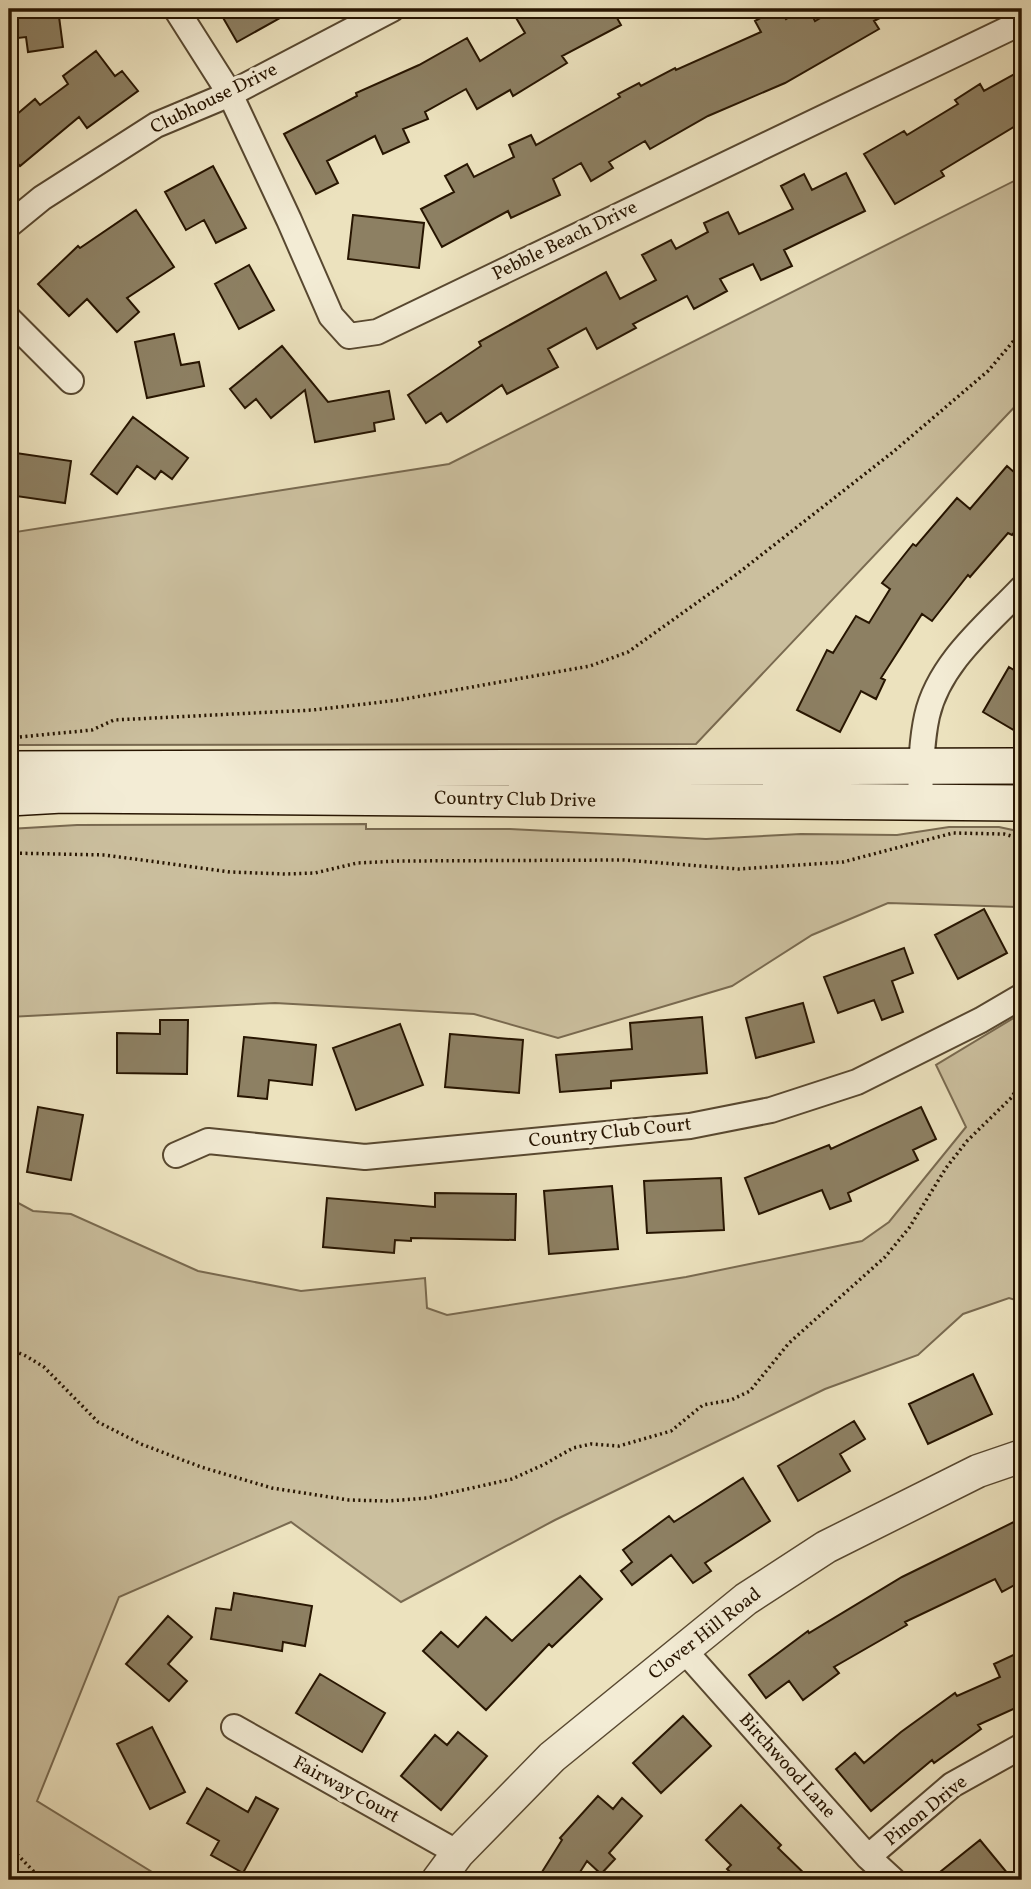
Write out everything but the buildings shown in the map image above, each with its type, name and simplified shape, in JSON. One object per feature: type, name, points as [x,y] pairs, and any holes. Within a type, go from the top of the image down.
[{"type":"main road","name":"Country Club Drive","points":[[9,769],[1022,766]]},
{"type":"main road","name":"Country Club Drive","points":[[9,798],[62,795],[1022,803]]},
{"type":"street","points":[[176,9],[230,94]]},
{"type":"street","name":"Clubhouse Drive","points":[[9,225],[42,198],[156,125],[230,94],[392,9]]},
{"type":"street","name":"Pebble Beach Drive","points":[[230,94],[331,316],[349,336],[377,332],[1014,26],[1022,19]]},
{"type":"street","points":[[9,319],[71,381]]},
{"type":"street","points":[[920,801],[927,715],[938,686],[951,665],[1022,588]]},
{"type":"street","name":"Country Club Court","points":[[176,1155],[208,1141],[365,1157],[690,1126],[771,1110],[857,1082],[981,1020],[1022,996]]},
{"type":"street","name":"Clover Hill Road","points":[[438,1880],[458,1853],[552,1757],[746,1599],[826,1547],[978,1471],[1022,1456]]},
{"type":"street","name":"Birchwood Lane","points":[[683,1649],[868,1857],[893,1880]]},
{"type":"street","name":"Fairway Court","points":[[234,1727],[458,1853]]},
{"type":"street","name":"Pinon Drive","points":[[868,1857],[952,1785],[1022,1746]]},
{"type":"path","points":[[9,738],[92,730],[114,720],[313,710],[399,699],[590,666],[628,652],[737,574],[893,452],[988,371],[1022,331]]},
{"type":"path","points":[[9,853],[105,855],[230,872],[285,874],[316,873],[357,863],[399,861],[624,860],[738,869],[854,860],[953,833],[1004,834],[1022,839]]},
{"type":"path","points":[[9,1349],[44,1367],[98,1422],[141,1444],[201,1467],[272,1488],[349,1500],[388,1501],[427,1498],[512,1479],[573,1448],[591,1444],[620,1446],[671,1431],[704,1405],[731,1400],[750,1391],[789,1343],[885,1257],[909,1228],[946,1168],[967,1141],[1012,1097],[1022,1080]]},
{"type":"path","points":[[9,1835],[11,1848],[42,1880]]},
{"type":"shaded area","points":[[1022,177],[1022,399],[696,744],[9,745],[9,533],[449,464]]},
{"type":"shaded area","points":[[366,824],[366,829],[510,829],[706,839],[801,834],[897,835],[949,827],[999,827],[1022,832],[1022,909],[888,903],[812,935],[732,986],[558,1038],[474,1014],[275,1003],[9,1017],[9,829],[77,825]]},
{"type":"shaded area","points":[[1022,1013],[1022,1302],[1009,1298],[963,1314],[918,1355],[825,1389],[555,1520],[401,1602],[291,1522],[119,1597],[37,1801],[165,1880],[9,1880],[9,1198],[33,1211],[71,1214],[198,1271],[301,1291],[425,1278],[427,1308],[447,1315],[686,1277],[862,1241],[889,1222],[966,1127],[936,1065]]}]
